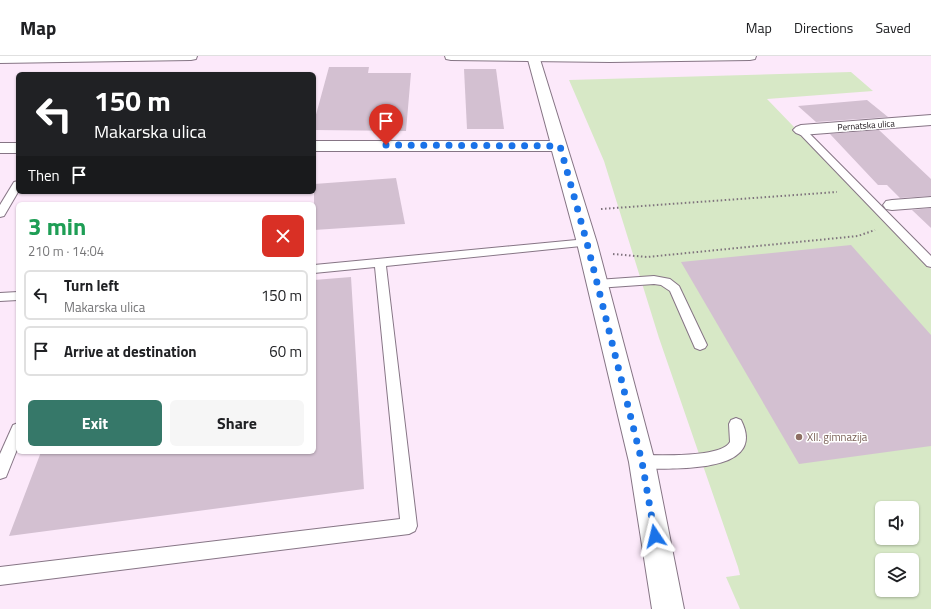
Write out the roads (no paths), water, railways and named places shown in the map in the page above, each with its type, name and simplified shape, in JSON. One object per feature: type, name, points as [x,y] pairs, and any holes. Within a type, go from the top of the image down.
[{"type":"street","points":[[0,59],[47,57],[191,56]]},
{"type":"street","points":[[451,56],[750,56]]},
{"type":"street","points":[[533,56],[587,243],[642,462],[668,609]]},
{"type":"street","name":"Pernatska ulica","points":[[801,130],[931,120]]},
{"type":"street","points":[[316,146],[560,146]]},
{"type":"street","points":[[0,148],[16,148]]},
{"type":"street","points":[[892,205],[931,202]]},
{"type":"lane","points":[[801,130],[931,263]]},
{"type":"lane","points":[[0,214],[16,187]]},
{"type":"lane","points":[[316,269],[587,243]]},
{"type":"lane","points":[[0,576],[409,526],[380,263]]},
{"type":"lane","points":[[597,284],[654,280],[662,280],[669,283],[675,290],[700,345]]},
{"type":"lane","points":[[0,297],[16,296]]},
{"type":"lane","points":[[642,462],[714,459],[727,455],[736,449],[739,439],[736,424]]},
{"type":"lane","points":[[0,472],[16,434]]},
{"type":"place","name":"XII. gimnazija","points":[[799,437]]}]
